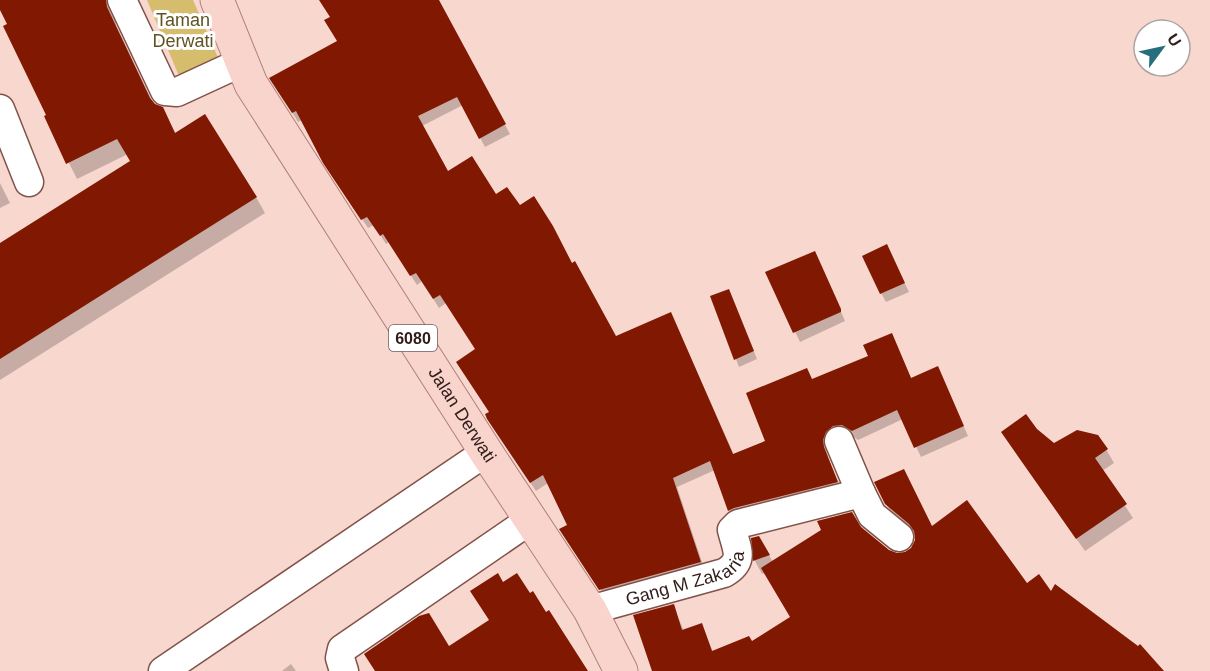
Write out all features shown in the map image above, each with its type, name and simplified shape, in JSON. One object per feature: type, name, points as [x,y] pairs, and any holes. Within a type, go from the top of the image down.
[{"type":"main road","name":"Jalan Derwati","points":[[217,0],[251,84],[486,452],[590,610],[621,671]]},
{"type":"street","points":[[122,0],[165,91],[177,92],[242,62]]},
{"type":"street","points":[[0,110],[29,182]]},
{"type":"street","points":[[839,441],[872,515],[898,537]]},
{"type":"street","points":[[163,671],[486,452]]},
{"type":"street","name":"Gang M Zakaria","points":[[590,610],[724,573],[735,567],[739,559],[732,530],[738,524],[861,493]]},
{"type":"street","points":[[344,671],[340,658],[342,649],[530,520]]},
{"type":"green space","name":"Taman Derwati","points":[[147,0],[193,0],[219,60],[179,76]]},
{"type":"building","points":[[0,0],[106,0],[107,7],[150,98],[155,104],[163,107],[175,133],[205,114],[257,197],[0,359],[0,243],[130,161],[117,139],[66,164],[44,116],[46,115],[3,26],[7,24],[0,10]]},
{"type":"building","points":[[319,0],[439,0],[506,124],[479,139],[457,97],[418,116],[448,171],[472,156],[496,194],[507,187],[520,205],[534,196],[572,263],[575,261],[616,336],[671,312],[733,454],[765,441],[746,393],[807,368],[812,379],[868,356],[863,345],[892,333],[911,378],[938,366],[964,426],[914,448],[897,410],[852,431],[842,425],[833,426],[826,432],[823,440],[838,482],[728,511],[710,461],[673,478],[701,562],[599,590],[559,529],[567,525],[543,475],[530,483],[487,419],[485,414],[489,412],[456,362],[475,349],[440,295],[433,299],[416,273],[410,276],[383,234],[380,236],[367,217],[361,220],[323,163],[296,111],[292,113],[269,78],[337,41],[324,20],[330,17]]},
{"type":"building","points":[[887,244],[905,283],[880,294],[862,256]]},
{"type":"building","points":[[815,251],[841,312],[793,333],[765,272]]},
{"type":"building","points":[[729,289],[754,351],[734,360],[710,296]]},
{"type":"building","points":[[1026,414],[1037,429],[1054,443],[1077,430],[1098,435],[1108,449],[1095,458],[1127,504],[1076,539],[1001,432]]},
{"type":"building","points":[[904,469],[932,526],[967,500],[1027,583],[1039,574],[1051,591],[1055,584],[1138,646],[1140,644],[1164,671],[652,671],[633,615],[674,604],[682,630],[702,623],[712,651],[749,636],[752,641],[790,617],[761,568],[821,530],[817,521],[852,512],[861,527],[889,550],[897,553],[911,548],[915,540],[914,531],[885,504],[874,482]]},
{"type":"building","points":[[759,536],[770,555],[753,561],[751,538]]},
{"type":"building","points":[[498,573],[503,582],[517,573],[530,593],[533,591],[546,612],[549,610],[588,671],[375,671],[364,654],[419,616],[429,613],[449,646],[489,620],[470,591]]}]
